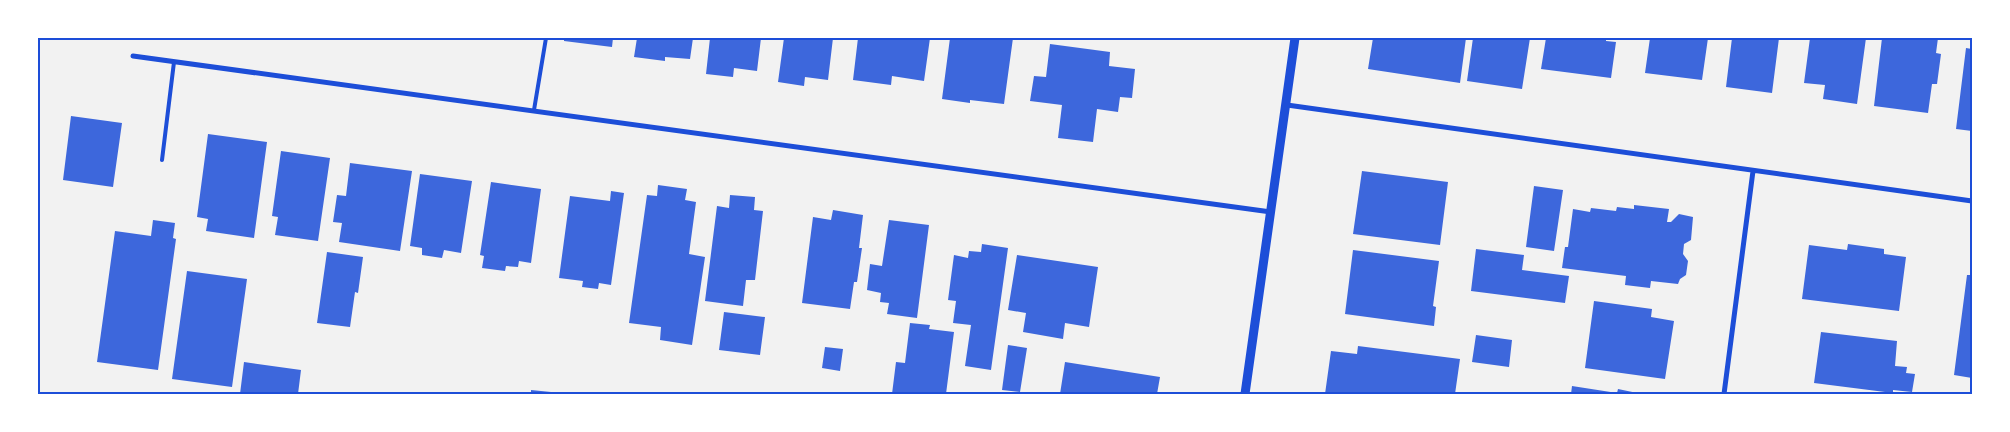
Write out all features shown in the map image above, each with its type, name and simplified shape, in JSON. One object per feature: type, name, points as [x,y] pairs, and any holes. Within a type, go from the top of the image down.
[{"type":"street","points":[[1245,394],[1296,38]]},
{"type":"street","points":[[133,56],[1270,212]]},
{"type":"street","points":[[1287,105],[1972,202]]},
{"type":"street","points":[[1724,394],[1753,171]]},
{"type":"lane","points":[[534,110],[546,38]]},
{"type":"lane","points":[[162,160],[174,62]]},
{"type":"building","points":[[564,38],[613,38],[612,47],[564,41]]},
{"type":"building","points":[[637,38],[693,38],[690,59],[665,57],[665,61],[634,57]]},
{"type":"building","points":[[710,38],[761,38],[757,71],[734,68],[733,77],[706,74]]},
{"type":"building","points":[[784,38],[833,38],[828,80],[805,77],[804,86],[778,82]]},
{"type":"building","points":[[858,38],[930,38],[924,81],[892,76],[891,85],[853,80]]},
{"type":"building","points":[[950,38],[1013,38],[1004,104],[970,100],[970,103],[942,99]]},
{"type":"building","points":[[1373,38],[1466,38],[1460,83],[1368,69]]},
{"type":"building","points":[[1473,38],[1530,38],[1522,89],[1467,81]]},
{"type":"building","points":[[1546,38],[1606,38],[1606,41],[1616,42],[1611,78],[1541,69]]},
{"type":"building","points":[[1650,38],[1708,38],[1702,80],[1645,73]]},
{"type":"building","points":[[1732,38],[1779,38],[1772,93],[1726,87]]},
{"type":"building","points":[[1810,38],[1866,38],[1857,104],[1823,99],[1825,85],[1804,83]]},
{"type":"building","points":[[1882,38],[1938,38],[1936,53],[1941,54],[1937,84],[1932,84],[1928,113],[1874,106]]},
{"type":"building","points":[[1050,44],[1110,52],[1109,66],[1135,69],[1132,98],[1120,97],[1118,112],[1097,109],[1093,142],[1058,138],[1062,105],[1030,101],[1034,76],[1046,77]]},
{"type":"building","points":[[1966,48],[1972,49],[1972,131],[1956,129]]},
{"type":"building","points":[[71,116],[122,123],[113,187],[63,180]]},
{"type":"building","points":[[208,134],[267,142],[254,238],[206,231],[208,219],[197,217]]},
{"type":"building","points":[[281,151],[330,158],[318,241],[275,235],[278,217],[272,216]]},
{"type":"building","points":[[350,163],[412,171],[400,251],[339,242],[342,223],[333,222],[337,195],[346,196]]},
{"type":"building","points":[[1362,171],[1448,182],[1440,245],[1353,234]]},
{"type":"building","points":[[420,174],[472,181],[461,253],[444,250],[442,258],[422,255],[422,248],[410,246]]},
{"type":"building","points":[[491,182],[541,189],[531,263],[519,261],[518,267],[506,266],[505,271],[482,268],[484,256],[480,255]]},
{"type":"building","points":[[658,185],[687,189],[685,200],[696,202],[689,254],[705,257],[692,345],[660,340],[661,327],[629,323],[647,195],[657,196]]},
{"type":"building","points":[[1534,186],[1563,190],[1554,251],[1526,247]]},
{"type":"building","points":[[611,191],[624,193],[611,285],[599,283],[598,289],[582,287],[583,281],[559,278],[570,196],[610,201]]},
{"type":"building","points":[[730,195],[755,197],[754,210],[763,211],[755,280],[746,280],[743,306],[705,301],[717,206],[729,208]]},
{"type":"building","points":[[1634,205],[1669,209],[1667,222],[1671,222],[1679,214],[1693,217],[1691,240],[1684,244],[1683,254],[1688,261],[1686,275],[1680,279],[1678,284],[1651,281],[1650,288],[1625,285],[1626,276],[1562,268],[1565,247],[1568,247],[1573,209],[1590,212],[1591,208],[1616,211],[1617,207],[1634,209]]},
{"type":"building","points":[[833,210],[863,215],[859,248],[862,248],[857,282],[854,282],[850,309],[802,303],[813,217],[831,220]]},
{"type":"building","points":[[153,220],[175,223],[173,238],[176,239],[158,370],[97,362],[115,231],[151,236]]},
{"type":"building","points":[[889,220],[929,225],[917,318],[887,314],[889,303],[880,302],[881,293],[867,290],[870,264],[882,266]]},
{"type":"building","points":[[982,244],[1008,248],[991,370],[965,366],[971,325],[953,323],[956,301],[948,300],[954,255],[968,258],[969,251],[981,252]]},
{"type":"building","points":[[1848,244],[1884,249],[1884,254],[1906,257],[1899,311],[1802,299],[1809,245],[1847,250]]},
{"type":"building","points":[[1476,249],[1524,255],[1522,270],[1569,276],[1565,303],[1471,291]]},
{"type":"building","points":[[1353,250],[1439,261],[1433,306],[1436,307],[1434,326],[1345,314]]},
{"type":"building","points":[[327,252],[363,257],[358,293],[355,292],[350,327],[317,323]]},
{"type":"building","points":[[1017,255],[1098,267],[1089,327],[1065,323],[1063,339],[1023,332],[1026,313],[1008,310]]},
{"type":"building","points":[[187,271],[247,279],[232,387],[172,379]]},
{"type":"building","points":[[1967,275],[1972,275],[1972,378],[1954,375]]},
{"type":"building","points":[[1594,301],[1652,309],[1651,317],[1674,321],[1665,379],[1585,368]]},
{"type":"building","points":[[724,312],[765,317],[760,355],[719,350]]},
{"type":"building","points":[[910,323],[930,325],[929,329],[954,332],[946,394],[892,394],[896,362],[905,363]]},
{"type":"building","points":[[1821,332],[1897,341],[1895,366],[1907,367],[1906,373],[1915,374],[1912,392],[1893,390],[1893,393],[1814,383]]},
{"type":"building","points":[[1476,335],[1512,340],[1509,367],[1472,362]]},
{"type":"building","points":[[1008,345],[1027,348],[1020,392],[1002,390]]},
{"type":"building","points":[[1358,346],[1460,359],[1455,394],[1325,394],[1331,351],[1357,354]]},
{"type":"building","points":[[825,347],[843,349],[840,371],[822,368]]},
{"type":"building","points":[[244,362],[301,370],[298,394],[240,394]]},
{"type":"building","points":[[1065,362],[1160,377],[1157,394],[1060,394]]},
{"type":"building","points":[[1572,386],[1617,393],[1618,389],[1642,394],[1571,394]]},
{"type":"building","points":[[531,390],[551,392],[550,394],[531,394]]}]
